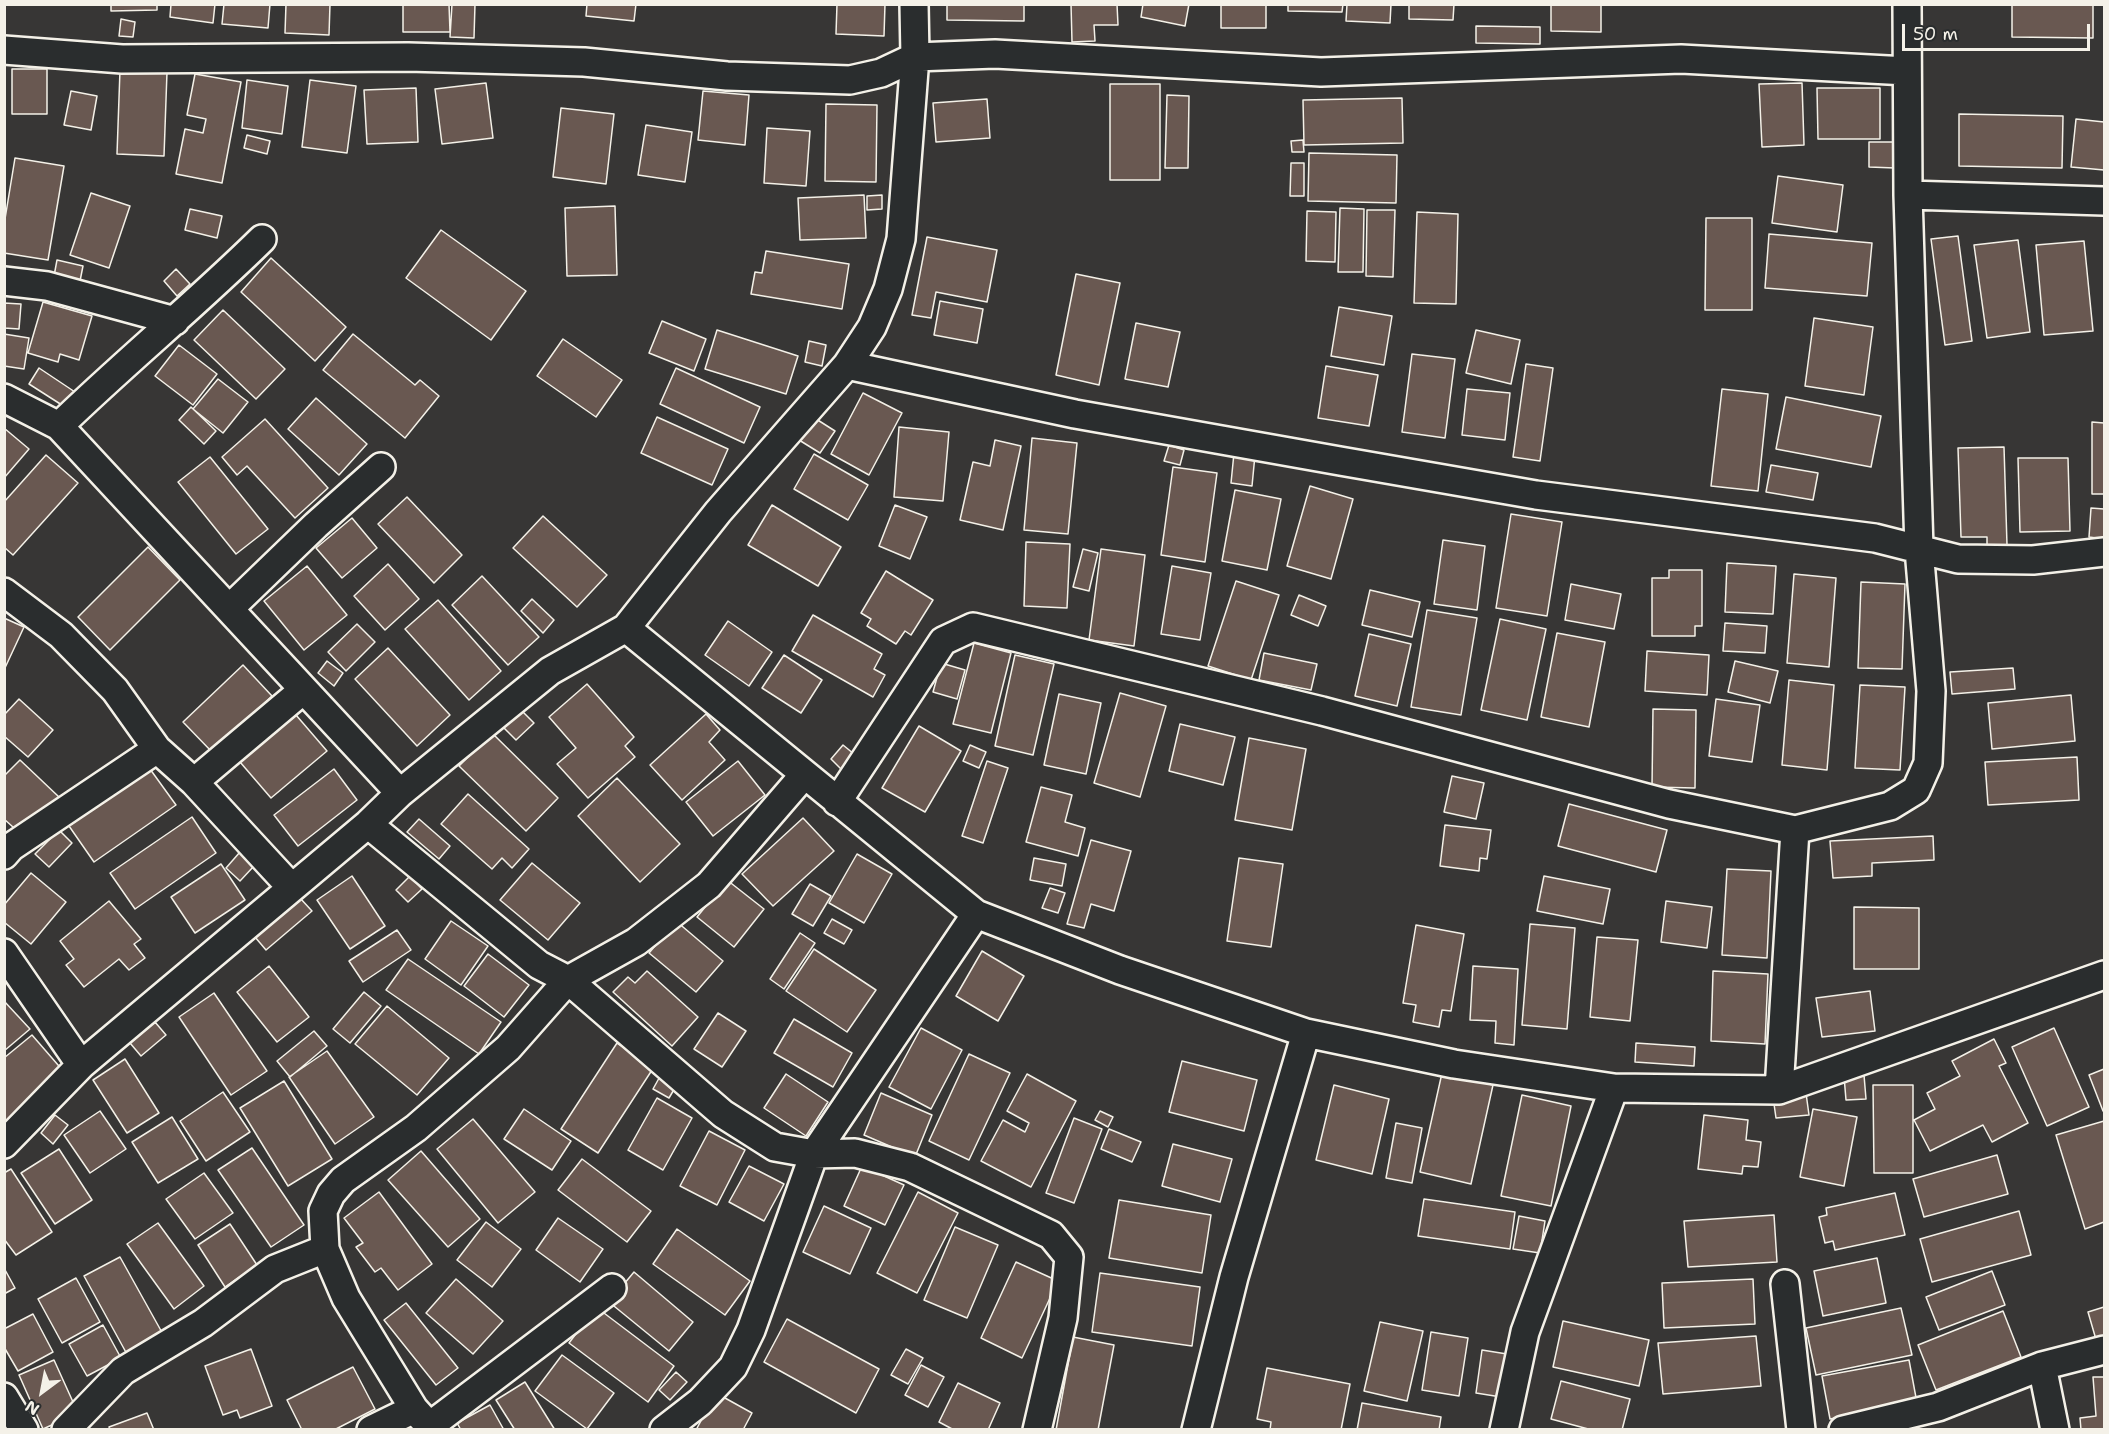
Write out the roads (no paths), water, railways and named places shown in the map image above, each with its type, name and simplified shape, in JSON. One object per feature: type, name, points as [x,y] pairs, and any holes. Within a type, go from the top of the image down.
[{"type":"street","points":[[4,1144],[81,1065],[368,824],[400,793],[550,671],[626,628],[718,512],[847,365],[872,327],[888,289],[901,238],[915,57],[914,4]]},
{"type":"street","points":[[837,802],[943,641],[973,627],[1322,711],[1669,804],[1795,830],[1890,806],[1916,790],[1928,763],[1931,691],[1918,549],[1908,195],[1907,4]]},
{"type":"street","points":[[4,51],[122,59],[408,57],[584,62],[727,76],[850,80],[881,73],[915,57],[995,54],[1322,72],[1681,59],[1907,71]]},
{"type":"street","points":[[1908,195],[2104,201]]},
{"type":"street","points":[[58,426],[262,239]]},
{"type":"street","points":[[4,281],[47,286],[174,321]]},
{"type":"street","points":[[847,365],[1075,414],[1478,485],[1536,495],[1875,538],[1958,559],[2033,560],[2104,552]]},
{"type":"street","points":[[4,398],[58,426],[230,608],[302,691],[400,793]]},
{"type":"street","points":[[230,608],[316,525],[381,467]]},
{"type":"street","points":[[4,592],[61,635],[115,690],[157,749],[194,782],[291,887]]},
{"type":"street","points":[[626,628],[976,914],[1120,970],[1306,1033],[1454,1064],[1614,1088],[1779,1090],[2104,975]]},
{"type":"street","points":[[194,782],[302,691]]},
{"type":"street","points":[[7,848],[157,749]]},
{"type":"street","points":[[426,1421],[346,1298],[325,1249],[323,1211],[331,1194],[343,1179],[416,1128],[508,1048],[568,980],[636,942],[709,885],[804,775]]},
{"type":"street","points":[[368,824],[539,965],[568,980],[723,1114],[776,1147],[814,1154],[855,1153],[910,1167],[1051,1236],[1061,1245],[1069,1257],[1063,1318],[1037,1430]]},
{"type":"street","points":[[1779,1090],[1795,830]]},
{"type":"street","points":[[664,1430],[700,1401],[733,1366],[751,1330],[814,1154],[976,914]]},
{"type":"street","points":[[4,953],[81,1065]]},
{"type":"street","points":[[1196,1430],[1234,1276],[1306,1033]]},
{"type":"street","points":[[1504,1430],[1525,1332],[1614,1088]]},
{"type":"street","points":[[66,1430],[123,1371],[203,1323],[275,1269],[325,1249]]},
{"type":"street","points":[[1785,1284],[1801,1430]]},
{"type":"street","points":[[371,1430],[426,1421],[612,1287]]},
{"type":"street","points":[[1843,1430],[1938,1407],[2042,1366],[2104,1350]]},
{"type":"street","points":[[2042,1366],[2055,1430]]},
{"type":"street","points":[[4,1397],[24,1430]]}]
